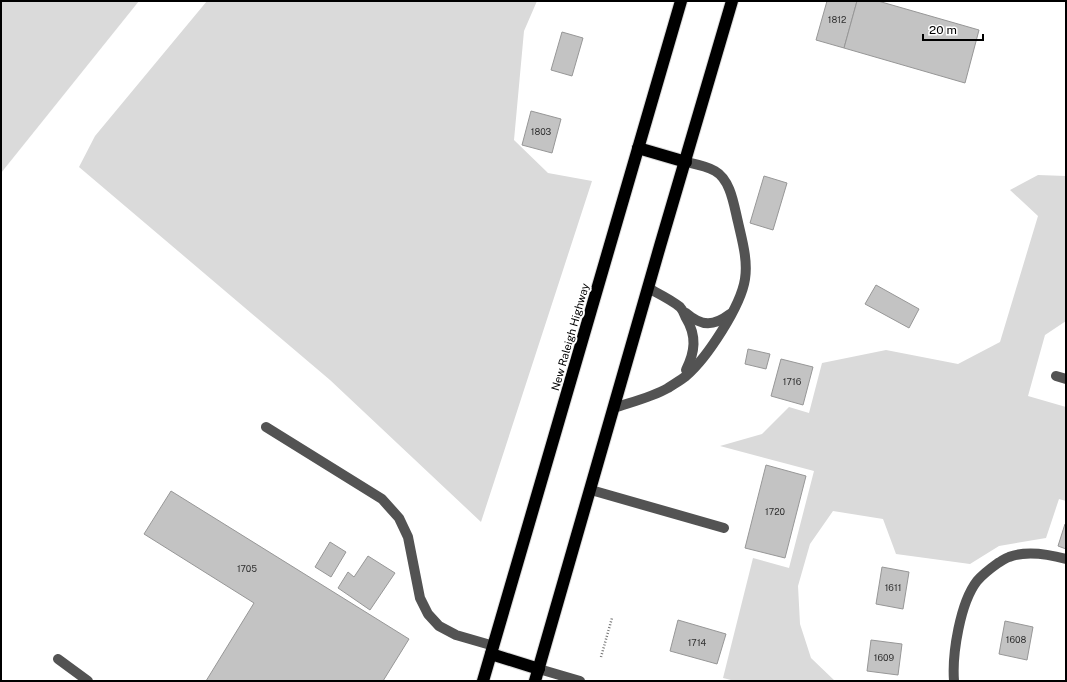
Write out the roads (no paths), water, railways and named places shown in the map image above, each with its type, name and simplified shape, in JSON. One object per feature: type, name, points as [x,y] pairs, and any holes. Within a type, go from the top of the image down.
[{"type":"highway","name":"New Raleigh Highway","points":[[483,681],[681,1]]},
{"type":"highway","points":[[535,681],[732,1]]},
{"type":"highway","points":[[638,148],[686,162]]},
{"type":"highway","points":[[493,650],[539,669]]},
{"type":"street","points":[[614,408],[646,398],[667,388],[686,376],[717,339],[733,312],[743,290],[746,278],[746,264],[742,237],[726,182],[714,170],[686,162]]},
{"type":"street","points":[[648,288],[667,298],[691,317],[700,322],[711,324],[723,319],[733,312]]},
{"type":"street","points":[[667,388],[684,374],[692,358],[694,339],[690,324],[682,309]]},
{"type":"street","points":[[266,427],[382,500],[399,518],[408,537],[420,598],[428,614],[440,626],[456,635],[493,650]]},
{"type":"street","points":[[591,490],[724,528]]},
{"type":"street","points":[[954,681],[957,637],[964,605],[977,581],[989,570],[1008,557],[1028,553],[1049,554],[1066,559]]},
{"type":"street","points":[[58,659],[88,681]]},
{"type":"street","points":[[539,669],[580,681]]}]
